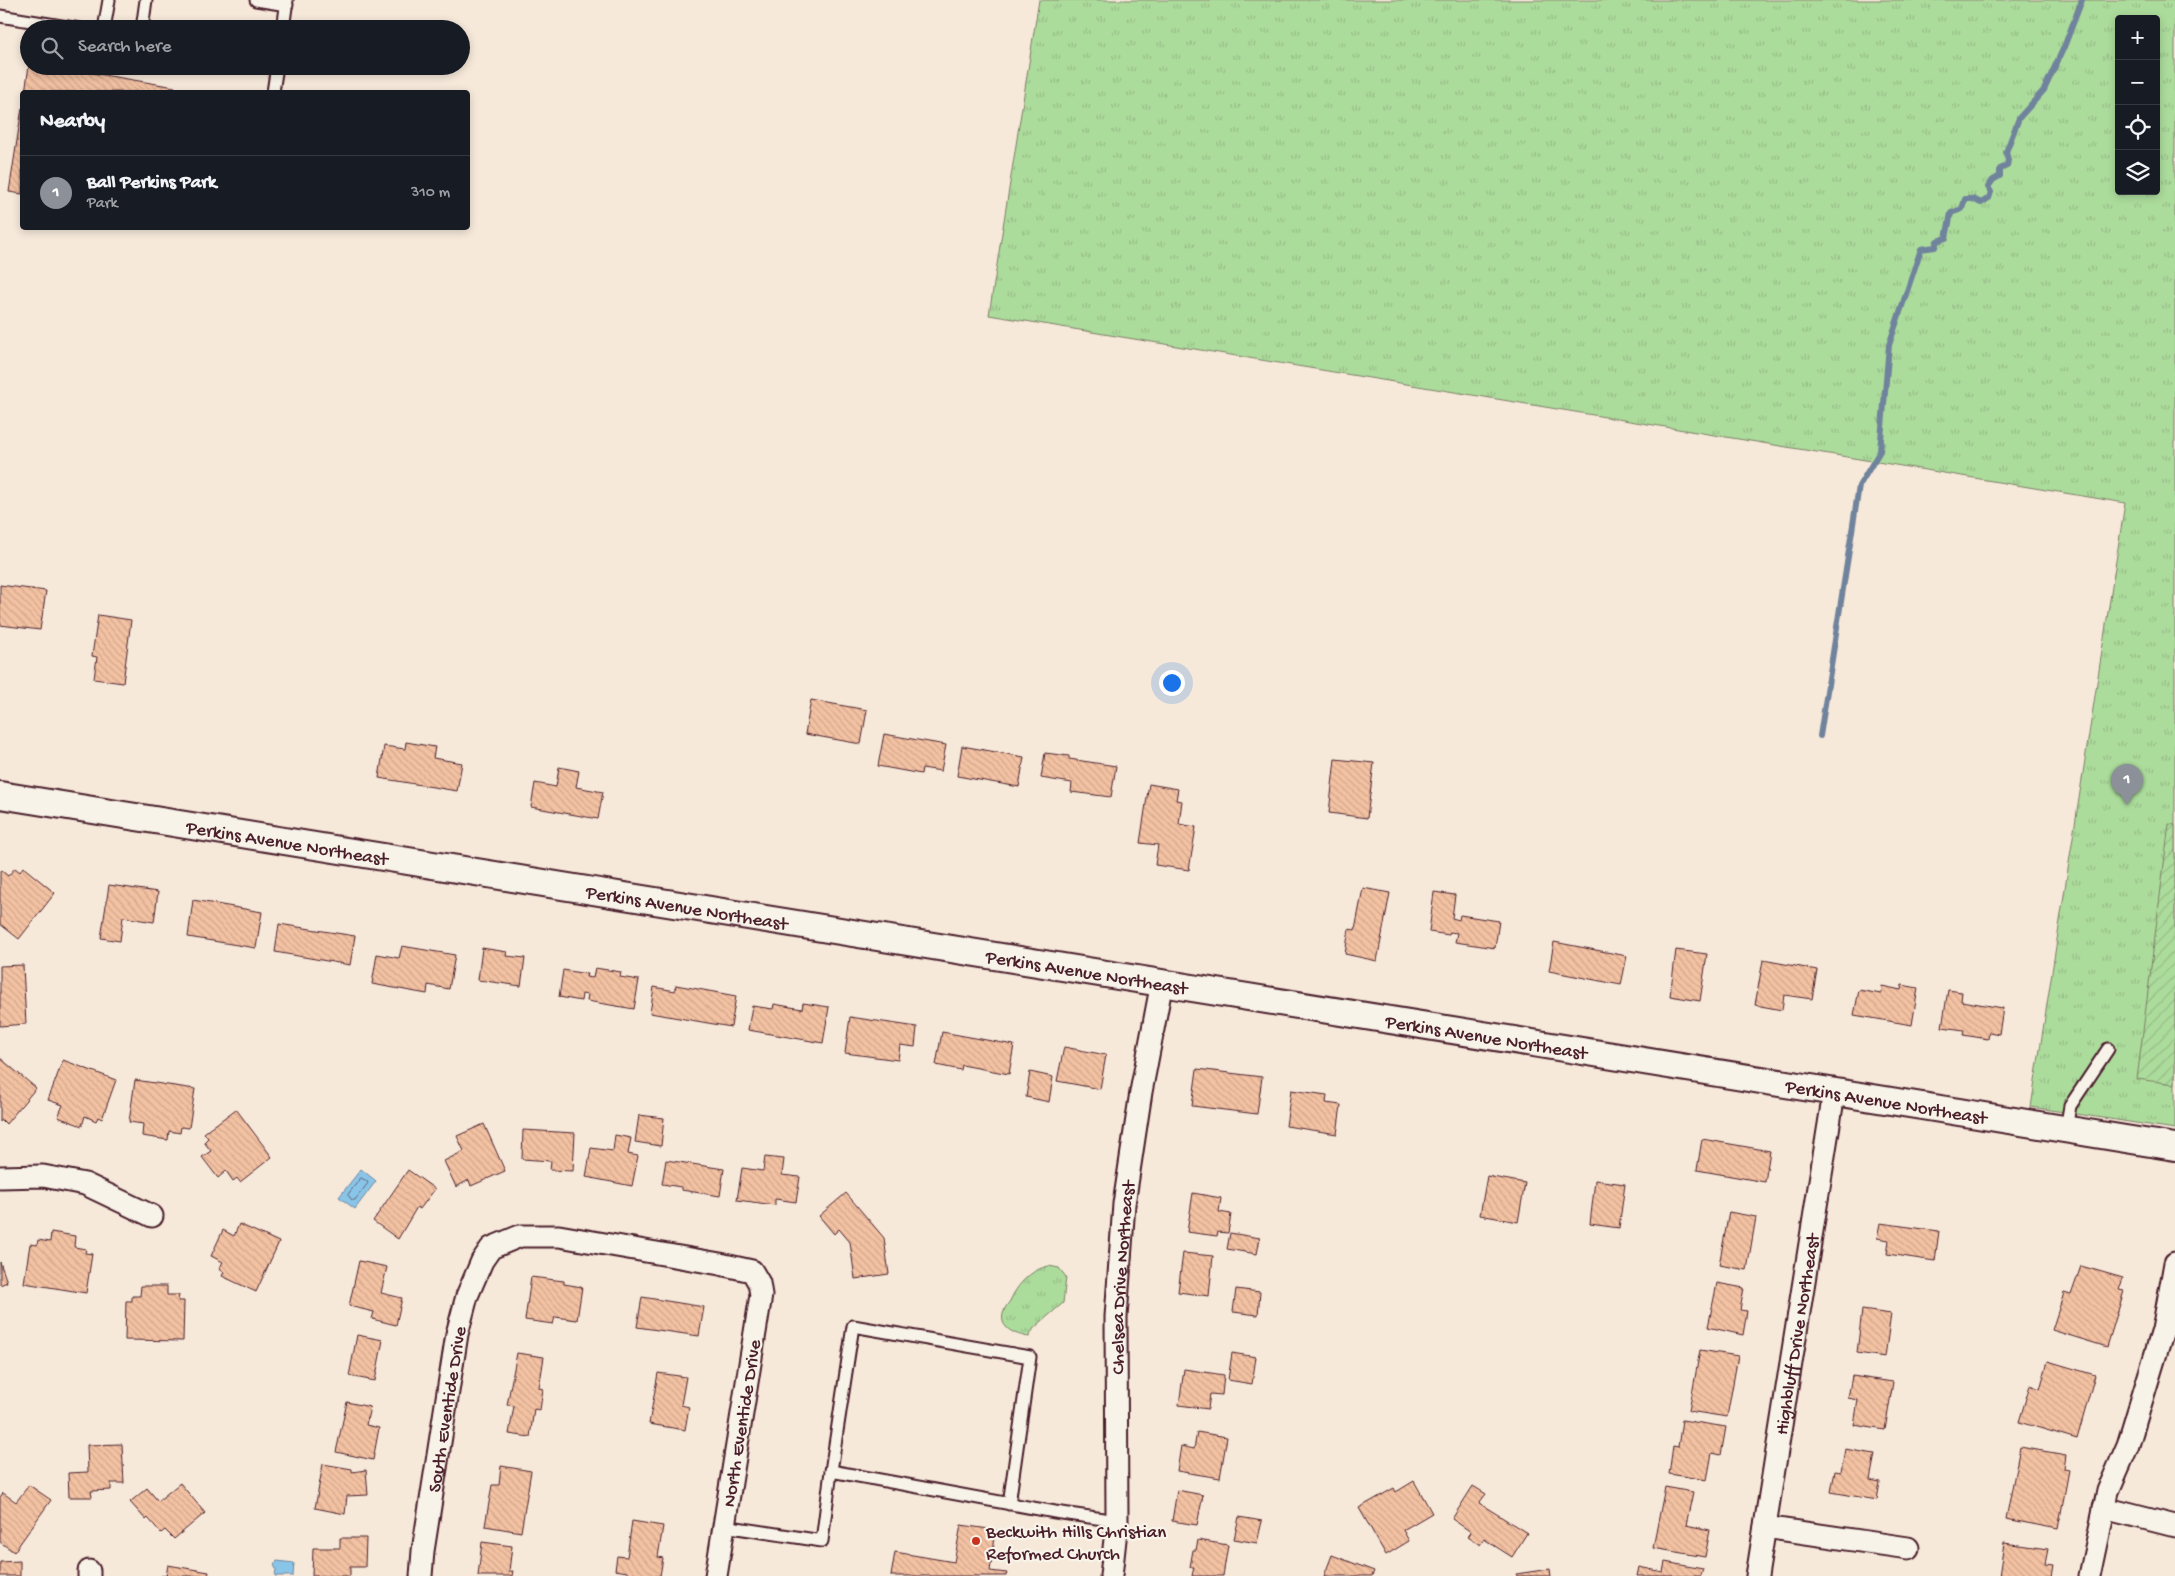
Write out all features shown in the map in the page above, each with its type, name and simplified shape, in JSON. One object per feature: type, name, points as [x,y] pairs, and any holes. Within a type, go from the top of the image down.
[{"type":"street","name":"Perkins Avenue Northeast","points":[[0,795],[2175,1147]]},
{"type":"street","name":"Chelsea Drive Northeast","points":[[1111,1576],[1117,1521],[1116,1317],[1124,1204],[1141,1092],[1162,982]]},
{"type":"street","name":"Highbluff Drive Northeast","points":[[1757,1576],[1834,1093]]},
{"type":"street","points":[[0,1177],[43,1176],[86,1184],[152,1216]]},
{"type":"street","name":"South Eventide Drive","points":[[421,1576],[423,1548],[457,1334],[467,1296],[482,1261],[491,1248],[520,1236],[559,1236],[752,1271]]},
{"type":"street","points":[[2090,1576],[2108,1490],[2128,1445],[2163,1330],[2175,1264]]},
{"type":"street","name":"North Eventide Drive","points":[[716,1576],[761,1294],[759,1283],[752,1271]]},
{"type":"street","points":[[2104,1508],[2175,1526]]},
{"type":"street","points":[[1765,1527],[1908,1548]]},
{"type":"lane","points":[[106,20],[109,0]]},
{"type":"lane","points":[[143,20],[146,0]]},
{"type":"lane","points":[[256,0],[287,2],[284,20]]},
{"type":"lane","points":[[0,16],[25,20]]},
{"type":"lane","points":[[273,90],[276,75]]},
{"type":"lane","points":[[2066,1129],[2070,1106],[2108,1049]]},
{"type":"lane","points":[[724,1526],[822,1540],[854,1326],[1030,1357],[1009,1504]]},
{"type":"lane","points":[[831,1472],[1117,1521]]},
{"type":"green space","points":[[1039,0],[2175,0],[2175,1129],[2031,1107],[2125,503],[989,315]]},
{"type":"green space","points":[[2169,824],[2175,825],[2175,1084],[2137,1079]]},
{"type":"green space","points":[[1049,1266],[1059,1268],[1066,1277],[1063,1303],[1034,1328],[1029,1337],[1009,1330],[1003,1322],[1005,1308],[1025,1279],[1036,1270]]},
{"type":"water","points":[[361,1169],[376,1181],[355,1209],[339,1197]]},
{"type":"water","points":[[277,1561],[294,1563],[293,1576],[275,1576],[276,1569],[274,1565]]},
{"type":"building","points":[[28,75],[104,75],[175,87],[174,90],[25,90]]},
{"type":"building","points":[[20,121],[20,194],[9,192]]},
{"type":"building","points":[[0,585],[46,591],[40,630],[0,625]]},
{"type":"building","points":[[98,615],[131,620],[123,683],[94,679],[97,657],[92,656]]},
{"type":"building","points":[[811,700],[867,710],[861,744],[805,734]]},
{"type":"building","points":[[884,734],[946,745],[941,771],[922,768],[921,774],[878,766]]},
{"type":"building","points":[[406,742],[435,747],[433,758],[462,763],[457,791],[379,778],[384,746],[405,749]]},
{"type":"building","points":[[962,746],[1024,757],[1019,787],[957,776]]},
{"type":"building","points":[[1045,753],[1069,756],[1069,759],[1116,766],[1111,797],[1071,792],[1072,783],[1041,778]]},
{"type":"building","points":[[1335,759],[1374,763],[1367,818],[1329,813]]},
{"type":"building","points":[[559,767],[579,771],[576,787],[603,792],[598,819],[531,807],[535,783],[556,787]]},
{"type":"building","points":[[1149,784],[1178,789],[1176,800],[1182,801],[1179,824],[1196,827],[1189,870],[1155,865],[1158,845],[1140,843]]},
{"type":"building","points":[[23,867],[55,893],[19,939],[0,924],[0,872],[1,870],[8,876],[15,868],[20,872]]},
{"type":"building","points":[[109,885],[158,892],[154,922],[123,917],[120,941],[101,938]]},
{"type":"building","points":[[1363,888],[1390,893],[1377,961],[1345,954],[1349,929],[1355,930]]},
{"type":"building","points":[[1434,892],[1455,895],[1452,918],[1459,920],[1460,915],[1499,921],[1495,948],[1455,942],[1457,933],[1450,932],[1449,935],[1429,932]]},
{"type":"building","points":[[193,900],[262,912],[256,948],[188,937]]},
{"type":"building","points":[[279,924],[355,936],[350,965],[275,952]]},
{"type":"building","points":[[1554,942],[1627,956],[1621,985],[1549,971]]},
{"type":"building","points":[[402,946],[455,955],[449,989],[428,985],[427,994],[372,984],[377,954],[399,958]]},
{"type":"building","points":[[482,948],[507,952],[506,956],[525,958],[521,986],[478,980]]},
{"type":"building","points":[[1676,950],[1707,954],[1700,1001],[1670,996]]},
{"type":"building","points":[[1763,960],[1817,970],[1812,999],[1784,995],[1782,1010],[1755,1005]]},
{"type":"building","points":[[23,965],[26,1024],[0,1026],[0,966]]},
{"type":"building","points":[[595,968],[621,972],[620,977],[639,980],[634,1009],[587,1001],[588,995],[582,994],[581,1001],[559,997],[563,970],[587,974],[586,977],[593,978]]},
{"type":"building","points":[[676,985],[736,996],[731,1027],[650,1013],[654,987],[675,991]]},
{"type":"building","points":[[1902,985],[1918,988],[1912,1025],[1854,1015],[1859,990],[1881,994],[1882,986],[1901,990]]},
{"type":"building","points":[[1948,990],[1962,992],[1961,1001],[2003,1008],[1999,1034],[1989,1032],[1988,1039],[1963,1035],[1964,1030],[1942,1027]]},
{"type":"building","points":[[803,1003],[829,1007],[823,1043],[748,1030],[752,1006],[773,1009],[774,1004],[802,1009]]},
{"type":"building","points":[[850,1017],[917,1027],[915,1047],[900,1045],[898,1060],[845,1053]]},
{"type":"building","points":[[942,1032],[1014,1045],[1009,1074],[962,1065],[961,1070],[936,1065]]},
{"type":"building","points":[[1064,1047],[1106,1055],[1100,1089],[1057,1081]]},
{"type":"building","points":[[0,1058],[36,1088],[6,1124],[2,1120],[0,1122]]},
{"type":"building","points":[[63,1060],[116,1080],[102,1119],[98,1117],[96,1121],[85,1116],[82,1126],[58,1117],[63,1105],[48,1100]]},
{"type":"building","points":[[1197,1069],[1262,1077],[1257,1114],[1192,1106]]},
{"type":"building","points":[[1030,1072],[1053,1077],[1049,1102],[1026,1097]]},
{"type":"building","points":[[135,1080],[195,1089],[189,1128],[181,1127],[180,1133],[169,1131],[168,1140],[142,1136],[143,1124],[129,1122]]},
{"type":"building","points":[[1291,1090],[1327,1095],[1326,1103],[1341,1105],[1337,1134],[1286,1126]]},
{"type":"building","points":[[236,1109],[272,1157],[240,1182],[237,1178],[233,1181],[226,1171],[218,1178],[202,1157],[211,1151],[204,1142],[208,1138],[204,1133]]},
{"type":"building","points":[[639,1115],[664,1118],[661,1146],[635,1142]]},
{"type":"building","points":[[484,1124],[505,1171],[471,1186],[469,1180],[456,1187],[444,1161],[464,1151],[457,1136]]},
{"type":"building","points":[[523,1130],[575,1133],[573,1171],[550,1170],[551,1161],[522,1159]]},
{"type":"building","points":[[615,1135],[631,1138],[628,1154],[638,1156],[632,1186],[586,1177],[591,1148],[613,1151]]},
{"type":"building","points":[[1702,1139],[1770,1151],[1765,1182],[1697,1170]]},
{"type":"building","points":[[765,1157],[784,1159],[782,1175],[800,1177],[796,1202],[775,1199],[775,1205],[737,1200],[742,1168],[763,1171]]},
{"type":"building","points":[[666,1160],[724,1169],[720,1196],[681,1190],[681,1187],[662,1184]]},
{"type":"building","points":[[408,1170],[435,1189],[420,1209],[417,1207],[398,1239],[373,1221]]},
{"type":"building","points":[[1487,1176],[1525,1183],[1518,1222],[1480,1215]]},
{"type":"building","points":[[1595,1180],[1625,1184],[1619,1228],[1590,1224]]},
{"type":"building","points":[[846,1193],[884,1238],[889,1274],[855,1279],[850,1242],[839,1229],[834,1234],[819,1216]]},
{"type":"building","points":[[1193,1193],[1221,1198],[1219,1212],[1231,1214],[1228,1233],[1218,1232],[1217,1236],[1187,1232]]},
{"type":"building","points":[[1729,1212],[1756,1217],[1747,1270],[1719,1265]]},
{"type":"building","points":[[1880,1223],[1939,1231],[1935,1261],[1887,1254],[1889,1240],[1877,1238]]},
{"type":"building","points":[[239,1224],[279,1242],[256,1292],[222,1276],[224,1272],[219,1269],[223,1262],[211,1256],[223,1230],[234,1236]]},
{"type":"building","points":[[51,1232],[75,1236],[74,1247],[86,1249],[85,1253],[92,1254],[86,1293],[24,1283],[30,1244],[37,1245],[38,1240],[50,1242]]},
{"type":"building","points":[[1230,1233],[1260,1238],[1257,1254],[1227,1249]]},
{"type":"building","points":[[1183,1253],[1213,1256],[1209,1296],[1178,1292]]},
{"type":"building","points":[[359,1261],[387,1267],[381,1293],[402,1298],[396,1325],[372,1319],[374,1312],[349,1306]]},
{"type":"building","points":[[0,1262],[7,1282],[0,1285]]},
{"type":"building","points":[[2081,1266],[2123,1278],[2119,1290],[2124,1291],[2107,1347],[2052,1330],[2064,1293],[2071,1295]]},
{"type":"building","points":[[531,1277],[564,1281],[564,1284],[582,1287],[577,1320],[555,1317],[553,1324],[525,1320]]},
{"type":"building","points":[[1717,1283],[1744,1288],[1740,1310],[1747,1311],[1743,1335],[1708,1327]]},
{"type":"building","points":[[141,1286],[167,1286],[167,1295],[179,1295],[178,1301],[184,1301],[183,1341],[125,1340],[126,1301],[132,1301],[132,1296],[140,1296]]},
{"type":"building","points":[[1236,1289],[1260,1292],[1258,1315],[1233,1312]]},
{"type":"building","points":[[642,1297],[704,1307],[699,1336],[637,1327]]},
{"type":"building","points":[[1862,1310],[1891,1314],[1885,1357],[1857,1353]]},
{"type":"building","points":[[357,1335],[383,1340],[375,1381],[349,1376]]},
{"type":"building","points":[[1700,1350],[1738,1356],[1727,1417],[1689,1411]]},
{"type":"building","points":[[517,1353],[544,1357],[539,1388],[543,1389],[540,1410],[534,1409],[530,1437],[509,1434],[514,1406],[507,1405]]},
{"type":"building","points":[[1232,1353],[1256,1357],[1252,1384],[1228,1380]]},
{"type":"building","points":[[2048,1361],[2095,1375],[2077,1439],[2019,1422],[2030,1385],[2040,1389]]},
{"type":"building","points":[[1184,1369],[1224,1375],[1222,1395],[1210,1394],[1208,1409],[1179,1405]]},
{"type":"building","points":[[658,1373],[686,1377],[681,1405],[689,1407],[685,1430],[649,1424]]},
{"type":"building","points":[[1852,1376],[1893,1382],[1885,1430],[1854,1425],[1858,1400],[1848,1398]]},
{"type":"building","points":[[347,1402],[370,1407],[366,1425],[379,1428],[373,1460],[336,1452]]},
{"type":"building","points":[[1682,1420],[1726,1427],[1721,1455],[1712,1453],[1707,1480],[1669,1474],[1673,1446],[1678,1447]]},
{"type":"building","points":[[1197,1432],[1227,1437],[1220,1478],[1177,1471],[1181,1446],[1194,1449]]},
{"type":"building","points":[[122,1444],[124,1483],[111,1483],[111,1490],[91,1491],[92,1497],[69,1497],[68,1473],[88,1472],[87,1445]]},
{"type":"building","points":[[2020,1447],[2066,1455],[2064,1469],[2069,1470],[2058,1529],[2006,1519]]},
{"type":"building","points":[[1845,1449],[1875,1454],[1870,1480],[1880,1482],[1877,1500],[1831,1492],[1835,1471],[1841,1472]]},
{"type":"building","points":[[323,1464],[352,1469],[352,1472],[366,1470],[368,1495],[347,1496],[345,1514],[315,1508]]},
{"type":"building","points":[[501,1466],[531,1471],[521,1532],[485,1526],[492,1485],[499,1485]]},
{"type":"building","points":[[1414,1481],[1432,1513],[1403,1530],[1409,1541],[1386,1555],[1359,1508],[1394,1488],[1396,1492]]},
{"type":"building","points":[[180,1483],[205,1513],[174,1539],[165,1530],[161,1533],[130,1502],[147,1488],[158,1501]]},
{"type":"building","points":[[29,1485],[51,1500],[14,1552],[0,1542],[0,1497],[3,1493],[16,1502]]},
{"type":"building","points":[[1473,1486],[1486,1494],[1479,1503],[1527,1533],[1512,1557],[1484,1539],[1480,1545],[1468,1537],[1471,1532],[1452,1519]]},
{"type":"building","points":[[1665,1487],[1693,1492],[1686,1525],[1710,1530],[1705,1557],[1653,1548]]},
{"type":"building","points":[[1177,1490],[1203,1495],[1197,1525],[1172,1521]]},
{"type":"building","points":[[1239,1517],[1262,1521],[1257,1543],[1234,1539]]},
{"type":"building","points":[[632,1521],[663,1526],[658,1557],[663,1558],[660,1576],[628,1576],[627,1572],[615,1570],[617,1556],[627,1557]]},
{"type":"building","name":"Beckwith Hills Christian Reformed Church","points":[[961,1525],[996,1530],[990,1571],[1007,1573],[1006,1576],[891,1576],[895,1552],[954,1562]]},
{"type":"building","points":[[340,1538],[366,1538],[365,1567],[350,1567],[350,1576],[312,1576],[313,1548],[340,1548]]},
{"type":"building","points":[[1198,1540],[1228,1545],[1223,1576],[1192,1576],[1194,1567],[1190,1567],[1193,1550],[1196,1550]]},
{"type":"building","points":[[482,1542],[512,1546],[509,1571],[513,1571],[512,1576],[478,1576]]},
{"type":"building","points":[[2004,1543],[2048,1549],[2045,1564],[2053,1565],[2051,1576],[1999,1576]]},
{"type":"building","points":[[1332,1555],[1374,1571],[1372,1576],[1324,1576]]},
{"type":"building","points":[[20,1561],[20,1576],[0,1576],[0,1562]]},
{"type":"building","points":[[1665,1562],[1703,1569],[1701,1576],[1637,1576],[1639,1567],[1663,1572]]},
{"type":"building","points":[[168,1565],[209,1572],[208,1576],[166,1576]]},
{"type":"building","points":[[1550,1569],[1551,1576],[1517,1576],[1516,1574]]},
{"type":"waterway","points":[[1820,736],[1859,486],[1880,451],[1889,345],[1921,249],[1935,247],[1937,241],[1946,238],[1951,213],[1962,209],[1965,199],[1973,199],[1981,203],[1989,198],[1991,192],[1988,187],[1993,180],[2000,176],[2000,169],[2007,166],[2006,152],[2019,118],[2044,90],[2064,47],[2082,0]]},
{"type":"place","name":"Ball Perkins Park","points":[[2127,805]]},
{"type":"place","name":"Beckwith Hills Christian Reformed Church","points":[[976,1541]]}]
